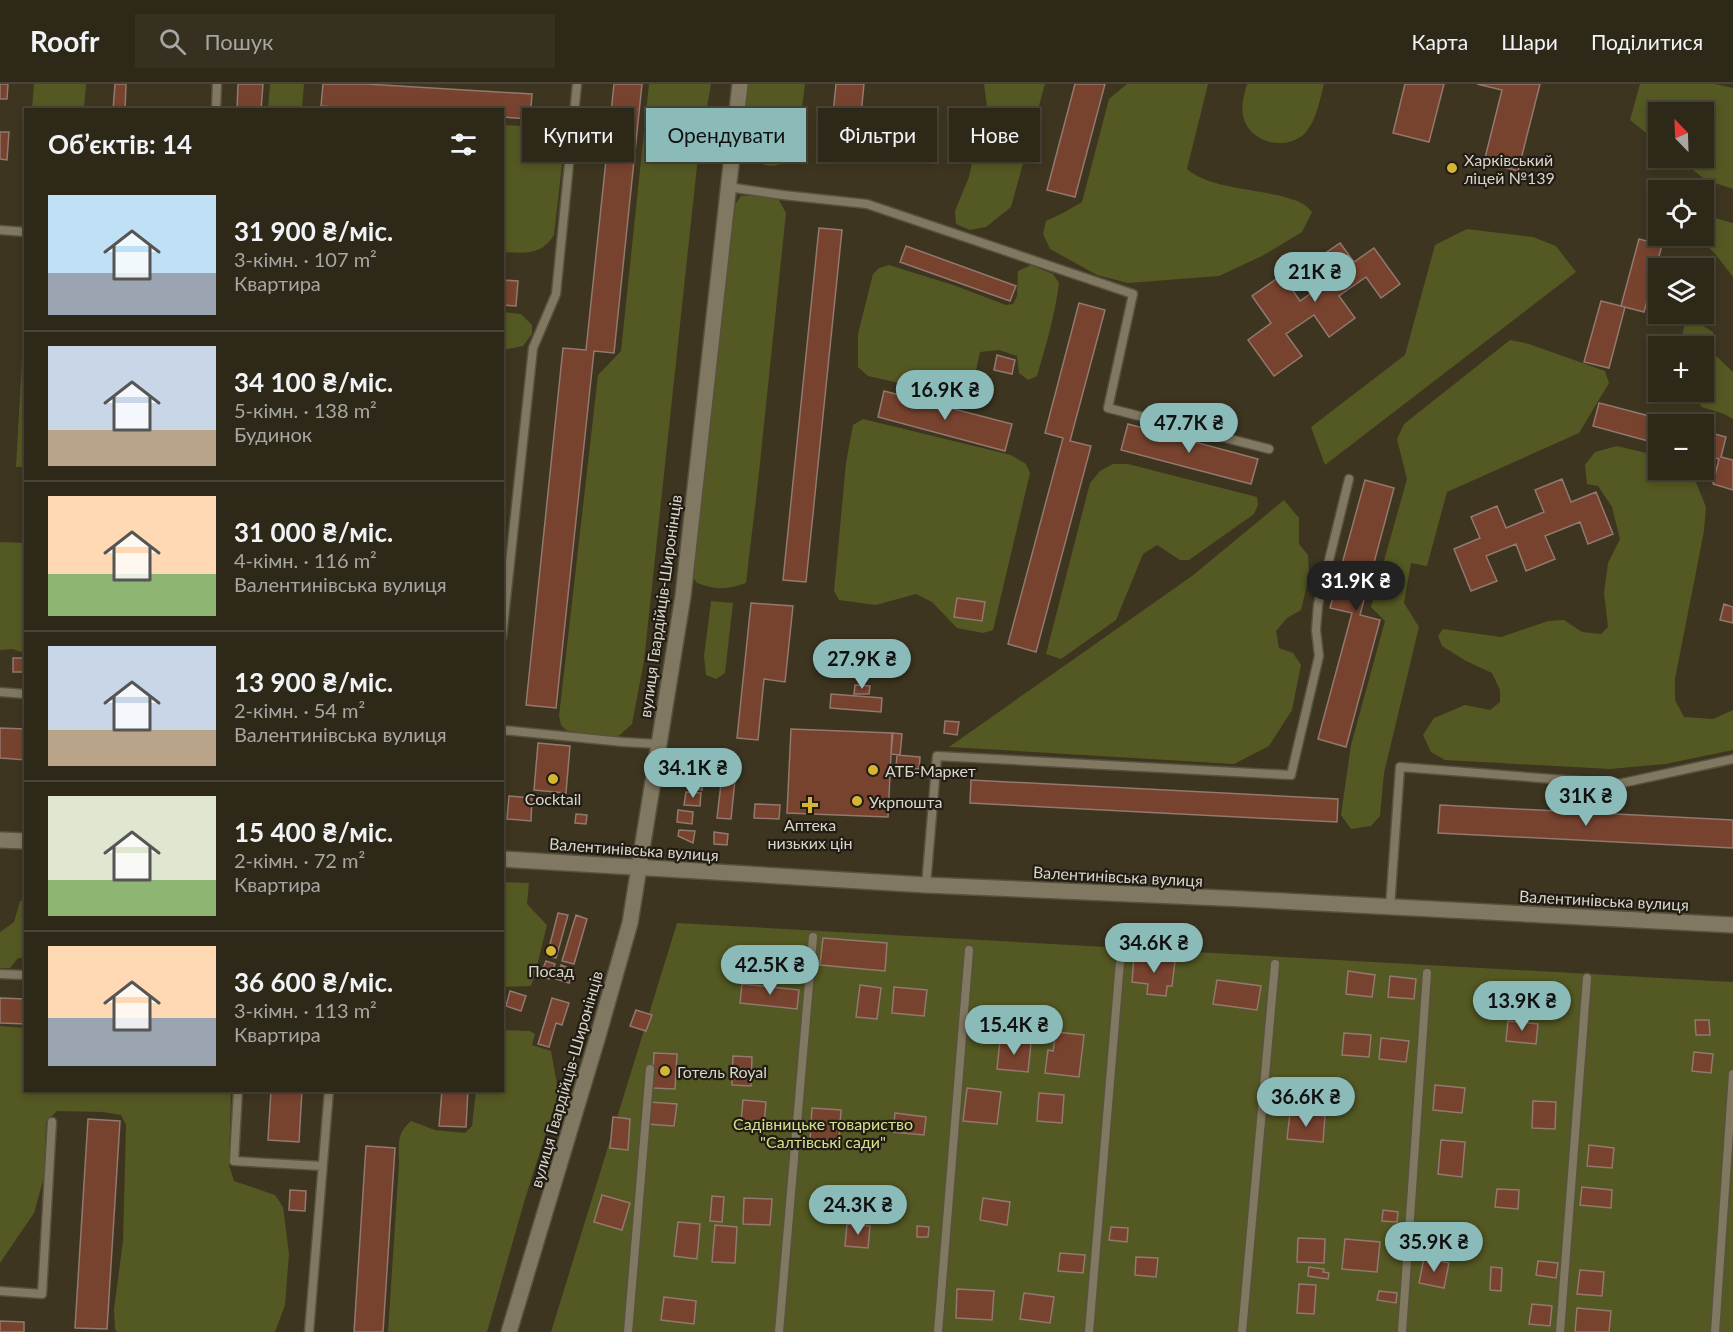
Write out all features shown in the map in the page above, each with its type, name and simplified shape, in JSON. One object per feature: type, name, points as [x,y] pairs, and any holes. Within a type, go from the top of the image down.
[{"type":"main road","name":"вулиця Гвардійців-Широнінців","points":[[509,1332],[630,923],[683,596],[740,84]]},
{"type":"main road","points":[[0,840],[24,841]]},
{"type":"main road","name":"Валентинівська вулиця","points":[[504,859],[926,885],[1733,925]]},
{"type":"lane","points":[[216,108],[218,84]]},
{"type":"lane","points":[[504,618],[533,348],[556,294],[577,84]]},
{"type":"lane","points":[[728,187],[867,204],[1133,294],[1108,408],[1269,449]]},
{"type":"lane","points":[[0,230],[24,232]]},
{"type":"lane","points":[[926,885],[937,756],[1291,775],[1319,656],[1316,630],[1318,605],[1349,479]]},
{"type":"lane","points":[[0,692],[24,694]]},
{"type":"lane","points":[[504,730],[658,744]]},
{"type":"lane","points":[[1390,907],[1400,767],[1618,784],[1733,759]]},
{"type":"lane","points":[[779,1332],[813,938]]},
{"type":"lane","points":[[938,1332],[969,950]]},
{"type":"lane","points":[[1089,1332],[1120,962]]},
{"type":"lane","points":[[1242,1332],[1275,964]]},
{"type":"lane","points":[[1402,1332],[1427,973]]},
{"type":"lane","points":[[0,974],[24,975]]},
{"type":"lane","points":[[1560,1332],[1587,978]]},
{"type":"lane","points":[[628,1332],[650,1069]]},
{"type":"lane","points":[[1715,1332],[1733,1074]]},
{"type":"lane","points":[[238,1092],[234,1161],[322,1166]]},
{"type":"lane","points":[[309,1332],[328,1092]]},
{"type":"lane","points":[[0,1291],[42,1294],[52,1122]]},
{"type":"green space","points":[[34,84],[86,84],[84,108],[32,108]]},
{"type":"green space","points":[[270,84],[304,84],[302,108],[268,108]]},
{"type":"green space","points":[[649,84],[711,84],[707,108],[646,108]]},
{"type":"green space","points":[[746,84],[805,84],[802,108],[743,108]]},
{"type":"green space","points":[[984,84],[1045,84],[1038,108],[987,107]]},
{"type":"green space","points":[[1127,84],[1208,84],[1187,169],[1220,184],[1285,197],[1303,204],[1312,212],[1302,232],[1262,256],[1219,276],[1128,283],[1097,275],[1050,249],[1043,234],[1046,221],[1082,202],[1109,99]]},
{"type":"green space","points":[[1247,84],[1324,84],[1310,127],[1298,138],[1280,143],[1261,139],[1247,126],[1242,107]]},
{"type":"green space","points":[[1640,84],[1715,84],[1733,88],[1733,189],[1714,183],[1714,180],[1706,180],[1690,168],[1714,168],[1714,102],[1648,102],[1648,134],[1630,120]]},
{"type":"green space","points":[[646,113],[646,162],[698,162],[644,661],[632,724],[620,735],[614,737],[566,730],[561,725],[559,716],[598,375],[621,351]]},
{"type":"green space","points":[[504,125],[522,126],[522,162],[562,162],[554,235],[544,247],[532,252],[504,252]]},
{"type":"green space","points":[[753,162],[785,162],[772,166]]},
{"type":"green space","points":[[972,162],[1023,162],[1011,207],[986,227],[970,230],[956,224],[955,211],[969,177]]},
{"type":"green space","points":[[760,195],[779,200],[786,213],[758,482],[746,583],[727,588],[716,588],[697,583],[690,573],[734,206],[741,196]]},
{"type":"green space","points":[[1714,218],[1733,223],[1733,277],[1707,246],[1714,246]]},
{"type":"green space","points":[[1467,229],[1533,237],[1556,246],[1576,272],[1325,465],[1311,427],[1405,355],[1435,245]]},
{"type":"green space","points":[[889,265],[956,286],[1006,305],[1013,304],[1017,296],[1018,271],[1031,265],[1053,274],[1059,283],[1050,330],[1037,376],[1028,380],[1019,373],[1017,356],[999,350],[980,352],[970,399],[868,376],[858,367],[858,334],[873,274],[879,268]]},
{"type":"green space","points":[[504,312],[521,314],[532,325],[532,334],[523,346],[504,350]]},
{"type":"green space","points":[[1685,324],[1701,324],[1713,332],[1713,336],[1682,336]]},
{"type":"green space","points":[[1510,340],[1529,344],[1605,371],[1609,383],[1579,433],[1447,492],[1427,566],[1411,563],[1404,603],[1419,627],[1384,773],[1380,816],[1371,826],[1351,829],[1341,815],[1351,745],[1385,621],[1371,607],[1407,479],[1397,439],[1404,424]]},
{"type":"green space","points":[[23,341],[24,341],[24,467],[16,467]]},
{"type":"green space","points":[[1714,354],[1733,372],[1733,419],[1702,407],[1698,402],[1714,402]]},
{"type":"green space","points":[[863,419],[1011,455],[1026,464],[1030,473],[993,630],[983,633],[957,628],[932,602],[916,594],[876,605],[839,600],[834,591],[846,463],[853,425]]},
{"type":"green space","points":[[1617,446],[1648,453],[1648,480],[1695,480],[1706,507],[1704,531],[1675,679],[1675,700],[1684,717],[1713,719],[1733,710],[1733,750],[1665,764],[1610,769],[1445,760],[1431,752],[1423,735],[1434,718],[1465,705],[1490,710],[1500,702],[1500,690],[1492,673],[1442,646],[1438,636],[1443,629],[1501,637],[1548,621],[1564,620],[1582,632],[1601,634],[1608,627],[1604,593],[1608,563],[1620,539],[1612,507],[1598,486],[1587,484],[1585,465],[1595,452]]},
{"type":"green space","points":[[1113,464],[1128,464],[1257,497],[1258,505],[1254,514],[1189,560],[1180,560],[1157,545],[1143,554],[1116,620],[1061,659],[1046,654],[1090,483],[1100,471]]},
{"type":"green space","points":[[1284,500],[1299,518],[1299,544],[1308,555],[1309,576],[1301,610],[1287,618],[1276,631],[1279,648],[1293,653],[1301,665],[1292,710],[1269,746],[1234,764],[949,747],[1192,576]]},
{"type":"green space","points":[[0,542],[24,543],[24,653],[12,649],[0,650]]},
{"type":"green space","points":[[711,601],[733,603],[725,673],[716,679],[706,675],[704,656]]},
{"type":"green space","points":[[504,882],[529,883],[527,904],[547,925],[531,986],[504,987]]},
{"type":"green space","points":[[20,901],[24,901],[24,958],[18,958],[10,968],[0,968],[0,932],[14,922]]},
{"type":"green space","name":"Садівницьке товариство \"Салтівські сади\"","points":[[677,923],[1733,982],[1733,1332],[551,1332]]},
{"type":"green space","points":[[0,1026],[24,1028],[24,1092],[231,1092],[229,1165],[234,1181],[275,1195],[283,1207],[289,1254],[285,1305],[275,1332],[117,1332],[114,1309],[123,1241],[126,1125],[121,1115],[103,1112],[57,1111],[46,1122],[44,1177],[34,1213],[0,1263]]},
{"type":"green space","points":[[504,1030],[530,1031],[535,1034],[532,1045],[551,1051],[558,1090],[557,1098],[487,1332],[388,1332],[399,1145],[403,1130],[411,1121],[435,1130],[465,1133],[472,1126],[476,1092],[504,1092]]},
{"type":"building","points":[[0,84],[8,84],[7,99],[0,99]]},
{"type":"building","points":[[115,84],[126,84],[125,108],[113,108]]},
{"type":"building","points":[[238,84],[263,84],[261,108],[237,108]]},
{"type":"building","points":[[323,84],[366,84],[532,94],[531,108],[522,108],[522,118],[504,117],[504,108],[321,106]]},
{"type":"building","points":[[614,84],[642,84],[634,161],[634,108],[611,108]]},
{"type":"building","points":[[836,84],[864,84],[862,108],[834,108]]},
{"type":"building","points":[[1075,84],[1105,84],[1075,197],[1047,190]]},
{"type":"building","points":[[1405,84],[1444,84],[1429,142],[1393,133]]},
{"type":"building","points":[[1477,84],[1540,84],[1518,171],[1484,162],[1502,90]]},
{"type":"building","points":[[0,132],[9,132],[7,160],[0,159]]},
{"type":"building","points":[[606,162],[634,162],[614,353],[594,351],[556,708],[526,705],[563,348],[586,350]]},
{"type":"building","points":[[819,228],[842,230],[806,582],[783,580]]},
{"type":"building","points":[[1639,239],[1648,241],[1648,246],[1662,246],[1659,258],[1648,258],[1648,297],[1644,312],[1621,306]]},
{"type":"building","points":[[1340,243],[1354,262],[1374,248],[1400,284],[1381,298],[1366,277],[1339,296],[1355,318],[1329,337],[1314,315],[1286,334],[1302,356],[1274,376],[1248,340],[1271,323],[1252,296],[1282,275],[1300,301],[1328,281],[1314,261]]},
{"type":"building","points":[[906,246],[1016,286],[1010,301],[900,262]]},
{"type":"building","points":[[504,280],[518,281],[516,306],[504,305]]},
{"type":"building","points":[[1601,301],[1625,307],[1609,368],[1584,362]]},
{"type":"building","points":[[1079,303],[1105,310],[1070,441],[1091,446],[1036,652],[1008,644],[1063,438],[1045,433]]},
{"type":"building","points":[[997,355],[1015,360],[1012,374],[994,370]]},
{"type":"building","points":[[884,391],[1012,424],[1005,451],[878,417]]},
{"type":"building","points":[[1599,403],[1648,416],[1648,441],[1593,426]]},
{"type":"building","points":[[1128,424],[1258,459],[1251,484],[1121,450]]},
{"type":"building","points":[[1714,434],[1726,437],[1721,457],[1733,460],[1733,490],[1713,484],[1719,459],[1714,458]]},
{"type":"building","points":[[1562,479],[1571,502],[1596,492],[1613,534],[1588,544],[1580,522],[1545,536],[1555,559],[1526,571],[1516,544],[1486,556],[1497,581],[1471,591],[1454,549],[1480,538],[1471,517],[1497,506],[1506,528],[1544,512],[1535,490]]},
{"type":"building","points":[[1365,480],[1394,488],[1360,615],[1380,620],[1346,747],[1318,739],[1352,613],[1330,608]]},
{"type":"building","points":[[957,598],[985,602],[982,621],[954,617]]},
{"type":"building","points":[[751,603],[793,606],[785,682],[764,679],[758,740],[737,738]]},
{"type":"building","points":[[1724,604],[1733,607],[1733,623],[1720,620]]},
{"type":"building","points":[[13,658],[24,658],[24,672],[13,672]]},
{"type":"building","points":[[855,685],[870,686],[869,694],[854,694]]},
{"type":"building","points":[[831,694],[882,698],[881,712],[830,708]]},
{"type":"building","points":[[945,721],[959,722],[957,735],[944,733]]},
{"type":"building","points":[[0,728],[24,729],[24,760],[0,758]]},
{"type":"building","points":[[791,729],[892,733],[888,817],[787,813]]},
{"type":"building","points":[[893,733],[902,734],[900,755],[891,754]]},
{"type":"building","points":[[538,743],[570,746],[566,793],[534,790]]},
{"type":"building","points":[[897,755],[920,757],[919,769],[896,767]]},
{"type":"building","points":[[724,758],[737,760],[731,819],[717,818]]},
{"type":"building","points":[[696,764],[705,765],[702,790],[692,788]]},
{"type":"building","points":[[971,780],[1338,799],[1337,822],[970,803]]},
{"type":"building","points":[[686,792],[701,793],[700,806],[684,805]]},
{"type":"building","points":[[509,796],[532,798],[531,821],[507,819]]},
{"type":"building","points":[[755,804],[780,805],[779,819],[754,818]]},
{"type":"building","points":[[1440,805],[1733,820],[1733,848],[1438,833]]},
{"type":"building","points":[[678,810],[693,812],[692,824],[677,822]]},
{"type":"building","points":[[576,814],[587,815],[586,824],[575,823]]},
{"type":"building","points":[[679,830],[695,831],[693,843],[678,836]]},
{"type":"building","points":[[714,832],[728,834],[727,845],[714,844]]},
{"type":"building","points":[[558,913],[568,915],[556,958],[547,956]]},
{"type":"building","points":[[576,915],[587,919],[574,964],[562,961]]},
{"type":"building","points":[[823,938],[887,943],[885,971],[820,965]]},
{"type":"building","points":[[1134,957],[1175,961],[1172,986],[1167,986],[1166,996],[1147,994],[1148,984],[1132,982]]},
{"type":"building","points":[[546,961],[555,964],[549,979],[540,976]]},
{"type":"building","points":[[561,965],[574,970],[569,983],[556,979]]},
{"type":"building","points":[[1348,971],[1375,975],[1372,997],[1346,994]]},
{"type":"building","points":[[1390,976],[1416,979],[1414,999],[1388,997]]},
{"type":"building","points":[[1217,980],[1261,986],[1257,1010],[1213,1004]]},
{"type":"building","points":[[742,984],[799,990],[797,1009],[740,1003]]},
{"type":"building","points":[[860,985],[881,988],[877,1019],[856,1017]]},
{"type":"building","points":[[894,987],[927,990],[924,1016],[892,1013]]},
{"type":"building","points":[[510,991],[526,996],[521,1011],[506,1006]]},
{"type":"building","points":[[0,998],[24,999],[24,1024],[0,1023]]},
{"type":"building","points":[[552,998],[569,1003],[562,1025],[556,1023],[549,1047],[538,1044]]},
{"type":"building","points":[[636,1010],[652,1015],[646,1031],[630,1026]]},
{"type":"building","points":[[1695,1020],[1709,1020],[1710,1035],[1696,1035]]},
{"type":"building","points":[[1508,1021],[1538,1024],[1536,1044],[1506,1041]]},
{"type":"building","points":[[1056,1032],[1084,1035],[1079,1077],[1045,1073],[1048,1050],[1053,1051]]},
{"type":"building","points":[[1344,1033],[1371,1035],[1369,1057],[1342,1055]]},
{"type":"building","points":[[1381,1038],[1409,1041],[1406,1062],[1379,1059]]},
{"type":"building","points":[[1000,1040],[1031,1043],[1028,1072],[997,1069]]},
{"type":"building","points":[[1694,1052],[1713,1054],[1711,1073],[1692,1071]]},
{"type":"building","name":"Готель Royal","points":[[654,1053],[677,1054],[675,1089],[652,1088]]},
{"type":"building","points":[[733,1056],[752,1057],[751,1086],[732,1085]]},
{"type":"building","points":[[1435,1085],[1465,1088],[1462,1113],[1433,1110]]},
{"type":"building","points":[[967,1088],[1001,1092],[997,1124],[963,1121]]},
{"type":"building","points":[[271,1092],[302,1092],[299,1142],[268,1140]]},
{"type":"building","points":[[442,1092],[468,1092],[466,1127],[439,1126]]},
{"type":"building","points":[[1039,1093],[1064,1095],[1062,1123],[1037,1121]]},
{"type":"building","points":[[743,1100],[766,1102],[764,1124],[741,1122]]},
{"type":"building","points":[[1533,1101],[1556,1102],[1555,1129],[1532,1128]]},
{"type":"building","points":[[649,1102],[677,1104],[674,1126],[647,1124]]},
{"type":"building","points":[[812,1108],[841,1110],[839,1142],[810,1140]]},
{"type":"building","points":[[895,1113],[926,1117],[924,1135],[893,1132]]},
{"type":"building","points":[[1290,1113],[1325,1116],[1323,1142],[1287,1139]]},
{"type":"building","points":[[613,1117],[630,1119],[628,1150],[610,1148]]},
{"type":"building","points":[[88,1119],[120,1121],[107,1329],[75,1328]]},
{"type":"building","points":[[1441,1140],[1465,1142],[1462,1177],[1438,1174]]},
{"type":"building","points":[[1589,1145],[1614,1148],[1612,1168],[1587,1166]]},
{"type":"building","points":[[366,1146],[395,1148],[383,1332],[354,1332]]},
{"type":"building","points":[[1582,1187],[1612,1190],[1611,1208],[1580,1205]]},
{"type":"building","points":[[1497,1189],[1519,1190],[1518,1209],[1495,1207]]},
{"type":"building","points":[[290,1190],[306,1191],[305,1211],[289,1210]]},
{"type":"building","points":[[602,1195],[630,1203],[622,1230],[594,1222]]},
{"type":"building","points":[[712,1196],[724,1197],[722,1222],[710,1221]]},
{"type":"building","points":[[744,1198],[772,1199],[770,1225],[743,1224]]},
{"type":"building","points":[[983,1198],[1010,1202],[1007,1225],[980,1220]]},
{"type":"building","points":[[1383,1210],[1398,1212],[1397,1222],[1382,1221]]},
{"type":"building","points":[[678,1222],[700,1224],[697,1259],[674,1256]]},
{"type":"building","points":[[847,1224],[870,1226],[868,1248],[845,1246]]},
{"type":"building","points":[[715,1225],[737,1227],[735,1263],[712,1262]]},
{"type":"building","points":[[917,1226],[929,1227],[928,1237],[917,1237]]},
{"type":"building","points":[[1111,1227],[1128,1228],[1127,1242],[1109,1240]]},
{"type":"building","points":[[1298,1238],[1325,1239],[1324,1263],[1297,1262]]},
{"type":"building","points":[[1345,1239],[1380,1242],[1377,1272],[1342,1269]]},
{"type":"building","points":[[1060,1253],[1085,1255],[1083,1273],[1058,1271]]},
{"type":"building","points":[[1136,1257],[1158,1258],[1156,1277],[1135,1275]]},
{"type":"building","points":[[1424,1258],[1449,1263],[1444,1288],[1419,1283]]},
{"type":"building","points":[[1538,1261],[1558,1263],[1556,1278],[1536,1275]]},
{"type":"building","points":[[1309,1267],[1324,1269],[1323,1272],[1329,1273],[1328,1279],[1308,1276]]},
{"type":"building","points":[[1491,1267],[1502,1268],[1501,1291],[1490,1290]]},
{"type":"building","points":[[1580,1270],[1604,1272],[1602,1296],[1577,1294]]},
{"type":"building","points":[[1299,1284],[1316,1285],[1314,1314],[1297,1313]]},
{"type":"building","points":[[957,1289],[994,1291],[992,1320],[956,1318]]},
{"type":"building","points":[[1379,1291],[1397,1293],[1396,1303],[1377,1300]]},
{"type":"building","points":[[1024,1293],[1054,1297],[1050,1323],[1020,1319]]},
{"type":"building","points":[[664,1297],[696,1301],[694,1324],[661,1320]]},
{"type":"building","points":[[1532,1304],[1552,1306],[1550,1326],[1529,1324]]},
{"type":"building","points":[[1577,1308],[1611,1311],[1609,1332],[1575,1332]]},
{"type":"building","points":[[0,1321],[24,1322],[24,1332],[0,1332]]},
{"type":"place","name":"Харківський ліцей №139","points":[[1452,168]]},
{"type":"place","name":"АТБ-Маркет","points":[[873,770]]},
{"type":"place","name":"Cocktail","points":[[553,779]]},
{"type":"place","name":"Укрпошта","points":[[857,801]]},
{"type":"place","name":"Аптека низьких цін","points":[[810,805]]},
{"type":"place","name":"Посад","points":[[551,951]]},
{"type":"place","name":"Готель Royal","points":[[665,1071]]}]
